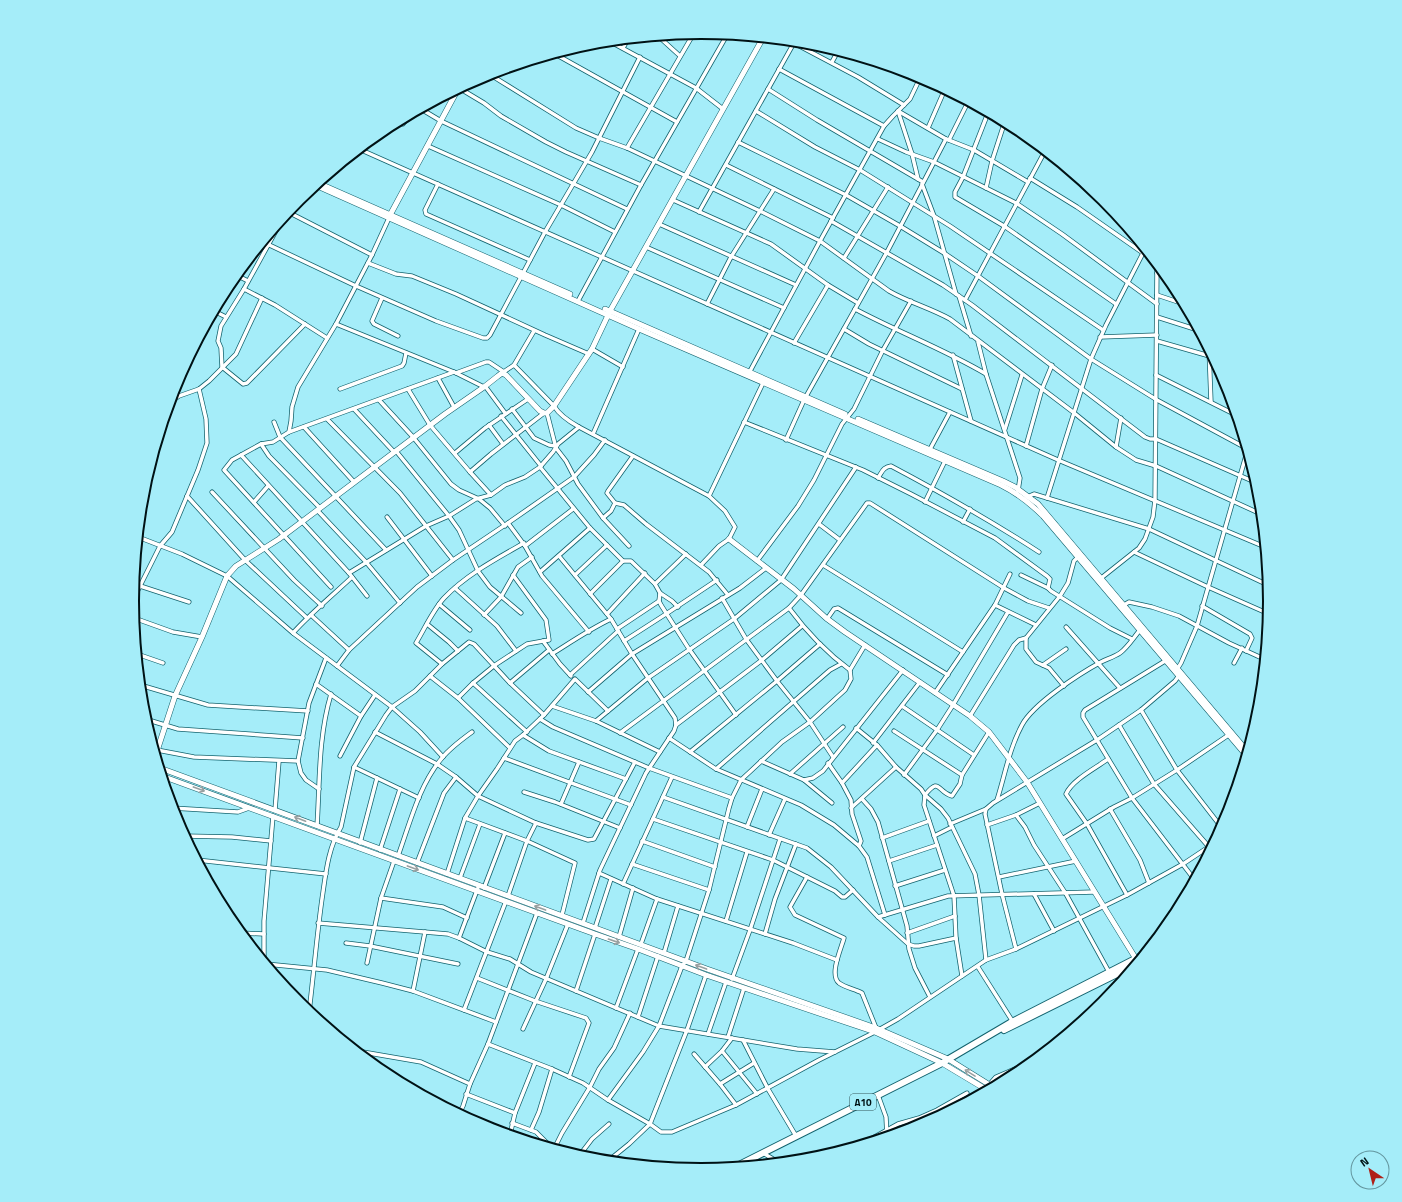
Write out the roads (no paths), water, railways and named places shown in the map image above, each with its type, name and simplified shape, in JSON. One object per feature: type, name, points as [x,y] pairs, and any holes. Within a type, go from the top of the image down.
[{"type":"highway","name":"A10","points":[[747,1161],[945,1061],[1013,1022],[1134,959]]},
{"type":"highway","name":"A10","points":[[988,1037],[1012,1027],[1126,970]]},
{"type":"main road","points":[[158,746],[175,696],[202,637],[227,576],[236,566],[284,536],[430,424],[503,373],[528,399],[545,413],[554,406],[590,352],[646,247],[760,42]]},
{"type":"main road","points":[[390,217],[454,96]]},
{"type":"main road","points":[[323,185],[390,217]]},
{"type":"main road","points":[[321,187],[749,373],[805,399]]},
{"type":"main road","points":[[610,313],[639,329],[763,383],[805,399],[928,452],[1003,481],[1046,513],[1165,661],[1178,673]]},
{"type":"main road","points":[[928,452],[945,461],[1018,492]]},
{"type":"main road","points":[[1026,498],[1078,557],[1124,605],[1243,751]]},
{"type":"main road","points":[[729,539],[801,595],[827,619],[970,716],[989,732],[1027,782],[1136,957]]},
{"type":"main road","points":[[1230,734],[1244,748]]},
{"type":"main road","points":[[165,770],[337,833],[360,843],[460,878],[478,888],[483,893],[562,915],[619,936],[658,956],[706,975],[877,1030]]},
{"type":"main road","points":[[168,778],[394,861],[478,888],[485,887],[537,913],[595,934],[686,961],[732,979],[877,1030],[945,1061],[987,1085]]},
{"type":"street","points":[[627,148],[690,39]]},
{"type":"street","points":[[663,40],[680,56]]},
{"type":"street","points":[[578,299],[654,161],[724,40]]},
{"type":"street","points":[[623,48],[625,44]]},
{"type":"street","points":[[618,46],[696,88],[723,109]]},
{"type":"street","points":[[699,212],[791,47]]},
{"type":"street","points":[[807,49],[832,62],[904,106]]},
{"type":"street","points":[[832,62],[835,56]]},
{"type":"street","points":[[560,57],[677,122]]},
{"type":"street","points":[[268,245],[382,298],[436,321],[483,338],[487,338],[523,276],[560,205],[587,160],[640,57]]},
{"type":"street","points":[[779,69],[884,126]]},
{"type":"street","points":[[496,78],[576,128],[598,138],[627,148],[820,241],[898,296],[934,310],[950,319],[1022,375],[1073,412],[1116,447],[1136,460],[1156,466],[1255,511]]},
{"type":"street","points":[[749,373],[805,268],[884,126],[910,99],[918,83]]},
{"type":"street","points":[[768,89],[923,183],[944,253],[972,337]]},
{"type":"street","points":[[463,92],[546,142],[641,185]]},
{"type":"street","points":[[928,128],[943,94]]},
{"type":"street","points":[[786,440],[805,399],[966,106]]},
{"type":"street","points":[[425,111],[441,121],[627,209]]},
{"type":"street","points":[[756,111],[815,146],[860,170],[934,216],[990,252],[1103,330]]},
{"type":"street","points":[[898,111],[948,139],[974,150],[1077,207],[1141,252]]},
{"type":"street","points":[[898,111],[912,154],[918,179]]},
{"type":"street","points":[[986,118],[963,177],[955,192],[955,197],[1004,226],[1116,304]]},
{"type":"street","points":[[986,188],[1002,127]]},
{"type":"street","points":[[878,139],[934,162],[1016,203],[1157,304]]},
{"type":"street","points":[[738,142],[846,195],[900,226],[978,276],[1091,359],[1157,400],[1241,445]]},
{"type":"street","points":[[428,146],[560,205],[614,232]]},
{"type":"street","points":[[364,151],[971,422],[1260,545]]},
{"type":"street","points":[[965,300],[1043,155]]},
{"type":"street","points":[[726,165],[832,219],[858,236],[943,285],[1052,365],[1145,437],[1156,439],[1249,480]]},
{"type":"street","points":[[438,184],[425,210],[426,214],[530,260]]},
{"type":"street","points":[[844,258],[888,187]]},
{"type":"street","points":[[707,304],[731,257],[774,189]]},
{"type":"street","points":[[673,200],[771,244],[828,285],[858,303]]},
{"type":"street","points":[[293,215],[372,255]]},
{"type":"street","points":[[289,432],[292,421],[292,407],[298,387],[336,324],[390,217]]},
{"type":"street","points":[[659,224],[796,285]]},
{"type":"street","points":[[272,237],[244,289],[221,326],[218,341],[221,348],[222,368],[243,384],[247,383],[304,324]]},
{"type":"street","points":[[646,247],[784,308]]},
{"type":"street","points":[[1047,498],[1091,359],[1103,330],[1143,254]]},
{"type":"street","points":[[368,263],[396,274],[412,276],[534,330],[623,367]]},
{"type":"street","points":[[1100,580],[1139,548],[1145,539],[1153,517],[1156,466],[1157,273]]},
{"type":"street","points":[[242,278],[248,281]]},
{"type":"street","points":[[794,343],[828,285]]},
{"type":"street","points":[[244,289],[262,298],[327,338]]},
{"type":"street","points":[[1157,295],[1176,301]]},
{"type":"street","points":[[178,397],[199,389],[236,354],[262,298]]},
{"type":"street","points":[[382,298],[371,319],[374,324],[398,336]]},
{"type":"street","points":[[757,561],[798,506],[814,480],[842,424],[854,409],[883,350],[912,301]]},
{"type":"street","points":[[855,309],[881,323],[953,355],[986,374]]},
{"type":"street","points":[[218,313],[226,317]]},
{"type":"street","points":[[1157,317],[1192,328]]},
{"type":"street","points":[[336,324],[406,352],[485,387],[505,413]]},
{"type":"street","points":[[593,434],[639,329]]},
{"type":"street","points":[[844,329],[869,344],[962,389]]},
{"type":"street","points":[[331,587],[224,470],[232,460],[261,444],[273,442],[289,432],[438,378],[486,362],[489,362],[503,373],[514,365],[534,330]]},
{"type":"street","points":[[1100,337],[1157,335]]},
{"type":"street","points":[[978,341],[986,374],[1020,478],[1018,492]]},
{"type":"street","points":[[1157,341],[1206,355]]},
{"type":"street","points":[[340,389],[402,366],[406,352]]},
{"type":"street","points":[[953,355],[971,422]]},
{"type":"street","points":[[514,365],[554,406],[557,411],[579,427],[709,496],[725,511],[735,527],[729,539],[701,565]]},
{"type":"street","points":[[1026,446],[1042,389],[1052,365]]},
{"type":"street","points":[[1211,366],[1211,402]]},
{"type":"street","points":[[1004,430],[1022,375]]},
{"type":"street","points":[[1156,375],[1230,412]]},
{"type":"street","points":[[438,378],[454,407]]},
{"type":"street","points":[[709,496],[763,383]]},
{"type":"street","points":[[139,585],[160,546],[172,532],[208,443],[206,419],[199,389]]},
{"type":"street","points":[[408,389],[430,424],[491,495]]},
{"type":"street","points":[[455,453],[505,413],[528,399]]},
{"type":"street","points":[[379,400],[413,437],[451,484],[459,490],[479,498],[506,524],[524,544],[540,572],[589,632]]},
{"type":"street","points":[[354,409],[395,452],[449,516],[459,530],[478,571],[490,587],[520,613]]},
{"type":"street","points":[[512,409],[534,438],[556,447]]},
{"type":"street","points":[[928,452],[950,412]]},
{"type":"street","points":[[470,472],[503,444],[545,413],[556,447],[566,461],[578,484],[603,518],[629,546]]},
{"type":"street","points":[[501,416],[573,508],[590,528],[623,561]]},
{"type":"street","points":[[1116,447],[1121,418]]},
{"type":"street","points":[[327,419],[400,493],[453,560]]},
{"type":"street","points":[[274,422],[280,437],[386,550]]},
{"type":"street","points":[[744,422],[856,467],[995,538],[1036,567],[1050,579],[1048,588]]},
{"type":"street","points":[[489,425],[503,444]]},
{"type":"street","points":[[304,427],[354,482]]},
{"type":"street","points":[[349,573],[426,526],[449,516],[463,506],[479,498],[491,495],[505,485],[525,477],[540,467],[558,444],[579,427]]},
{"type":"street","points":[[337,666],[349,650],[417,587],[453,560],[574,477],[594,455],[604,440]]},
{"type":"street","points":[[261,444],[269,456],[319,509],[400,602]]},
{"type":"street","points":[[241,455],[349,573],[367,596]]},
{"type":"street","points":[[633,456],[618,475],[607,493],[614,503],[624,505],[646,524],[701,565],[717,580],[728,595]]},
{"type":"street","points":[[934,836],[986,809],[997,800],[1098,740],[1141,710],[1175,681],[1197,626],[1245,460]]},
{"type":"street","points":[[925,502],[945,461]]},
{"type":"street","points":[[878,478],[887,466],[892,466],[970,509],[1039,552]]},
{"type":"street","points":[[596,721],[648,678],[734,619],[781,580],[856,467]]},
{"type":"street","points":[[254,502],[268,486]]},
{"type":"street","points":[[212,492],[264,548],[322,606]]},
{"type":"street","points":[[1026,498],[1034,494],[1149,529],[1262,582]]},
{"type":"street","points":[[187,496],[245,560],[307,618]]},
{"type":"street","points":[[603,518],[611,512],[614,503]]},
{"type":"street","points":[[620,733],[789,608],[801,595],[867,503],[870,503],[1004,588],[1028,601],[1049,608]]},
{"type":"street","points":[[442,664],[416,643],[439,604],[455,588],[478,571],[524,544],[573,508]]},
{"type":"street","points":[[963,522],[970,509]]},
{"type":"street","points":[[387,517],[432,576]]},
{"type":"street","points":[[818,524],[840,540]]},
{"type":"street","points":[[540,572],[590,528]]},
{"type":"street","points":[[143,539],[182,554],[227,576],[292,633],[392,708],[420,732],[442,757]]},
{"type":"street","points":[[575,575],[607,545]]},
{"type":"street","points":[[1134,552],[1263,611]]},
{"type":"street","points":[[655,584],[686,554]]},
{"type":"street","points":[[559,556],[611,619],[632,654],[675,718],[676,726]]},
{"type":"street","points":[[484,614],[501,597],[518,567],[532,557]]},
{"type":"street","points":[[1064,686],[1049,668],[1036,662],[1026,649],[1026,638],[1060,596],[1068,583],[1074,561],[1078,557]]},
{"type":"street","points":[[590,594],[623,561],[627,560],[631,561],[645,573],[655,584],[660,593],[678,606]]},
{"type":"street","points":[[823,565],[963,652]]},
{"type":"street","points":[[588,692],[632,654],[740,588],[766,568]]},
{"type":"street","points":[[607,614],[645,573]]},
{"type":"street","points":[[935,693],[995,605],[1010,574]]},
{"type":"street","points":[[458,698],[495,665],[516,651],[527,644],[549,640],[546,620],[513,575]]},
{"type":"street","points":[[1021,575],[1048,588],[1110,628],[1132,639]]},
{"type":"street","points":[[292,633],[352,577]]},
{"type":"street","points":[[624,641],[717,580]]},
{"type":"street","points":[[139,586],[189,602]]},
{"type":"street","points":[[455,588],[497,626],[516,651]]},
{"type":"street","points":[[660,593],[659,601],[666,614],[736,715]]},
{"type":"street","points":[[722,598],[746,639],[810,722],[833,757]]},
{"type":"street","points":[[570,675],[617,630],[659,601]]},
{"type":"street","points":[[1124,605],[1129,602],[1152,607],[1179,616],[1260,657]]},
{"type":"street","points":[[439,604],[470,630]]},
{"type":"street","points":[[995,605],[1036,625]]},
{"type":"street","points":[[1202,606],[1250,634],[1252,638],[1246,651]]},
{"type":"street","points":[[789,608],[802,626],[841,664],[850,670]]},
{"type":"street","points":[[827,619],[834,609],[838,608],[948,675]]},
{"type":"street","points":[[904,775],[937,730],[953,705],[1008,612]]},
{"type":"street","points":[[311,615],[349,650]]},
{"type":"street","points":[[510,683],[550,652],[611,619]]},
{"type":"street","points":[[140,620],[173,632],[202,637]]},
{"type":"street","points":[[427,624],[450,642],[458,651]]},
{"type":"street","points":[[583,923],[599,873],[620,828],[649,768],[676,726],[762,660],[802,626]]},
{"type":"street","points":[[1066,627],[1120,688]]},
{"type":"street","points":[[997,800],[1005,774],[1008,757],[1023,724],[1038,706],[1064,686],[1098,664],[1121,652],[1140,630]]},
{"type":"street","points":[[970,716],[1014,645],[1018,640],[1026,638]]},
{"type":"street","points":[[543,641],[550,652],[570,675],[608,711]]},
{"type":"street","points":[[310,1004],[318,923],[326,874],[335,839],[341,827],[354,767],[375,732],[392,708],[415,691],[442,664],[469,642],[474,644],[510,683],[544,715]]},
{"type":"street","points":[[690,752],[820,644]]},
{"type":"street","points":[[608,1100],[643,1052],[659,1026],[682,966],[686,961],[702,913],[732,798],[741,780],[782,742],[810,722],[845,690],[851,678],[850,670],[865,645]]},
{"type":"street","points":[[1234,663],[1242,648]]},
{"type":"street","points":[[1043,665],[1066,649]]},
{"type":"street","points":[[142,656],[163,663]]},
{"type":"street","points":[[319,790],[306,780],[298,761],[308,711],[326,658]]},
{"type":"street","points":[[1165,661],[1085,710],[1083,717],[1132,798],[1191,876]]},
{"type":"street","points":[[716,769],[830,670],[841,664]]},
{"type":"street","points":[[804,780],[813,778],[822,771],[902,670]]},
{"type":"street","points":[[430,676],[458,698],[510,748]]},
{"type":"street","points":[[447,874],[465,818],[478,796],[515,741],[524,735],[544,715],[575,679]]},
{"type":"street","points":[[842,783],[875,744],[920,682]]},
{"type":"street","points":[[474,683],[527,732]]},
{"type":"street","points":[[316,684],[361,716]]},
{"type":"street","points":[[146,687],[208,705],[308,711]]},
{"type":"street","points":[[317,826],[321,736],[331,694]]},
{"type":"street","points":[[340,756],[361,716],[375,695]]},
{"type":"street","points":[[552,706],[596,721],[660,752]]},
{"type":"street","points":[[902,706],[974,755]]},
{"type":"street","points":[[1141,710],[1177,770],[1217,822]]},
{"type":"street","points":[[540,719],[553,727],[649,768],[732,798]]},
{"type":"street","points":[[152,722],[178,729],[303,738]]},
{"type":"street","points":[[1119,725],[1154,784],[1207,845]]},
{"type":"street","points":[[790,774],[823,743],[843,727]]},
{"type":"street","points":[[856,728],[875,744],[904,775],[941,809],[951,826],[975,874],[979,895],[986,960]]},
{"type":"street","points":[[894,731],[962,775]]},
{"type":"street","points":[[375,732],[437,764],[456,777],[478,796],[536,823],[592,840],[604,821],[635,762]]},
{"type":"street","points":[[398,856],[428,776],[442,757],[458,742],[472,732]]},
{"type":"street","points":[[962,976],[956,938],[954,896],[924,805],[925,795],[931,787],[934,786],[938,787],[949,796],[952,796],[960,784],[962,775],[989,732]]},
{"type":"street","points":[[1062,839],[1177,770],[1230,734]]},
{"type":"street","points":[[524,735],[549,751],[626,779]]},
{"type":"street","points":[[669,738],[716,769],[762,790],[801,805],[834,825],[859,846],[867,857],[885,914]]},
{"type":"street","points":[[160,753],[194,757],[298,761]]},
{"type":"street","points":[[504,758],[631,805]]},
{"type":"street","points":[[1108,759],[1075,782],[1066,794],[1087,824],[1127,895]]},
{"type":"street","points":[[275,810],[279,761]]},
{"type":"street","points":[[761,761],[804,780],[832,803]]},
{"type":"street","points":[[561,804],[579,762]]},
{"type":"street","points":[[828,764],[842,783],[851,800],[852,814],[861,841],[859,846]]},
{"type":"street","points":[[354,767],[419,798]]},
{"type":"street","points":[[851,808],[896,767]]},
{"type":"street","points":[[417,863],[444,793],[456,777]]},
{"type":"street","points":[[623,884],[672,777]]},
{"type":"street","points":[[360,843],[377,778]]},
{"type":"street","points":[[380,850],[400,789]]},
{"type":"street","points":[[747,827],[762,790]]},
{"type":"street","points":[[524,792],[561,804],[620,828]]},
{"type":"street","points":[[663,797],[807,848],[831,867],[878,917],[908,944],[914,946],[956,938]]},
{"type":"street","points":[[769,835],[785,799]]},
{"type":"street","points":[[862,799],[871,809],[878,822],[902,909],[909,949],[915,968],[930,997]]},
{"type":"street","points":[[987,825],[1040,803]]},
{"type":"street","points":[[179,808],[238,812],[250,807]]},
{"type":"street","points":[[986,809],[985,814],[987,825],[1016,949]]},
{"type":"street","points":[[1110,809],[1140,860],[1149,883]]},
{"type":"street","points":[[1016,814],[1066,894],[1109,972]]},
{"type":"street","points":[[264,954],[264,934],[273,816]]},
{"type":"street","points":[[465,818],[528,841],[575,863],[562,915]]},
{"type":"street","points":[[652,819],[773,860],[842,897],[845,897],[853,890]]},
{"type":"street","points":[[882,838],[929,821]]},
{"type":"street","points":[[464,1010],[536,823]]},
{"type":"street","points":[[460,878],[480,824]]},
{"type":"street","points":[[483,893],[505,833]]},
{"type":"street","points":[[191,836],[232,837],[271,841]]},
{"type":"street","points":[[732,979],[780,839]]},
{"type":"street","points":[[642,841],[715,867]]},
{"type":"street","points":[[765,934],[786,866],[796,844]]},
{"type":"street","points":[[889,861],[937,845]]},
{"type":"street","points":[[488,1044],[552,1069],[590,1087],[608,1100],[650,1124],[660,1132],[672,1132],[736,1105],[768,1089],[877,1030],[986,960],[1016,949],[1127,895],[1183,864],[1205,849]]},
{"type":"street","points":[[726,921],[747,852]]},
{"type":"street","points":[[203,861],[326,874]]},
{"type":"street","points":[[367,962],[381,898],[394,861]]},
{"type":"street","points":[[999,877],[1076,861]]},
{"type":"street","points":[[632,864],[709,890]]},
{"type":"street","points":[[895,886],[945,870]]},
{"type":"street","points":[[599,873],[657,899],[793,943],[837,960]]},
{"type":"street","points":[[807,877],[790,907],[795,915],[844,938],[837,960],[835,975],[836,980],[841,984],[862,993],[877,1030]]},
{"type":"street","points":[[595,928],[611,878]]},
{"type":"street","points":[[459,938],[478,888]]},
{"type":"street","points":[[619,936],[633,888]]},
{"type":"street","points":[[878,917],[948,896],[959,897],[1002,894],[1066,894],[1094,892]]},
{"type":"street","points":[[1034,894],[1054,931]]},
{"type":"street","points":[[381,898],[443,907],[467,918]]},
{"type":"street","points":[[616,1008],[657,899]]},
{"type":"street","points":[[664,954],[678,906]]},
{"type":"street","points":[[461,1109],[488,1044],[537,913]]},
{"type":"street","points":[[907,933],[955,916]]},
{"type":"street","points":[[318,923],[448,934],[487,952],[510,959],[546,979],[659,1026],[797,1049],[836,1052]]},
{"type":"street","points":[[523,1028],[546,979],[568,924]]},
{"type":"street","points":[[413,991],[425,932]]},
{"type":"street","points":[[248,933],[264,934]]},
{"type":"street","points":[[576,991],[595,934]]},
{"type":"street","points":[[346,943],[370,946],[458,964]]},
{"type":"street","points":[[638,1017],[658,956]]},
{"type":"street","points":[[272,965],[327,970],[413,991],[496,1022]]},
{"type":"street","points":[[978,966],[1013,1022]]},
{"type":"street","points":[[614,1156],[650,1124],[687,1030],[706,975]]},
{"type":"street","points":[[477,978],[536,1001],[586,1018],[589,1022],[569,1077]]},
{"type":"street","points":[[708,1034],[726,982]]},
{"type":"street","points":[[705,1067],[722,1051],[730,1038],[744,988]]},
{"type":"street","points":[[556,1144],[599,1069],[614,1048],[630,1013]]},
{"type":"street","points":[[742,1040],[768,1089],[796,1136]]},
{"type":"street","points":[[722,1051],[757,1094]]},
{"type":"street","points":[[367,1053],[420,1062],[470,1084]]},
{"type":"street","points":[[694,1054],[736,1105]]},
{"type":"street","points":[[511,1130],[515,1113],[535,1063]]},
{"type":"street","points":[[720,1084],[754,1063]]},
{"type":"street","points":[[531,1130],[539,1112],[552,1069]]},
{"type":"street","points":[[994,1080],[996,1077],[1003,1074]]},
{"type":"street","points":[[882,1133],[898,1124],[919,1118],[937,1110],[967,1093]]},
{"type":"street","points":[[466,1094],[515,1113]]},
{"type":"street","points":[[878,1094],[886,1117],[888,1130]]},
{"type":"street","points":[[512,1123],[536,1132],[546,1141]]},
{"type":"street","points":[[583,1150],[592,1138],[609,1124]]},
{"type":"street","points":[[763,1153],[772,1158]]}]
